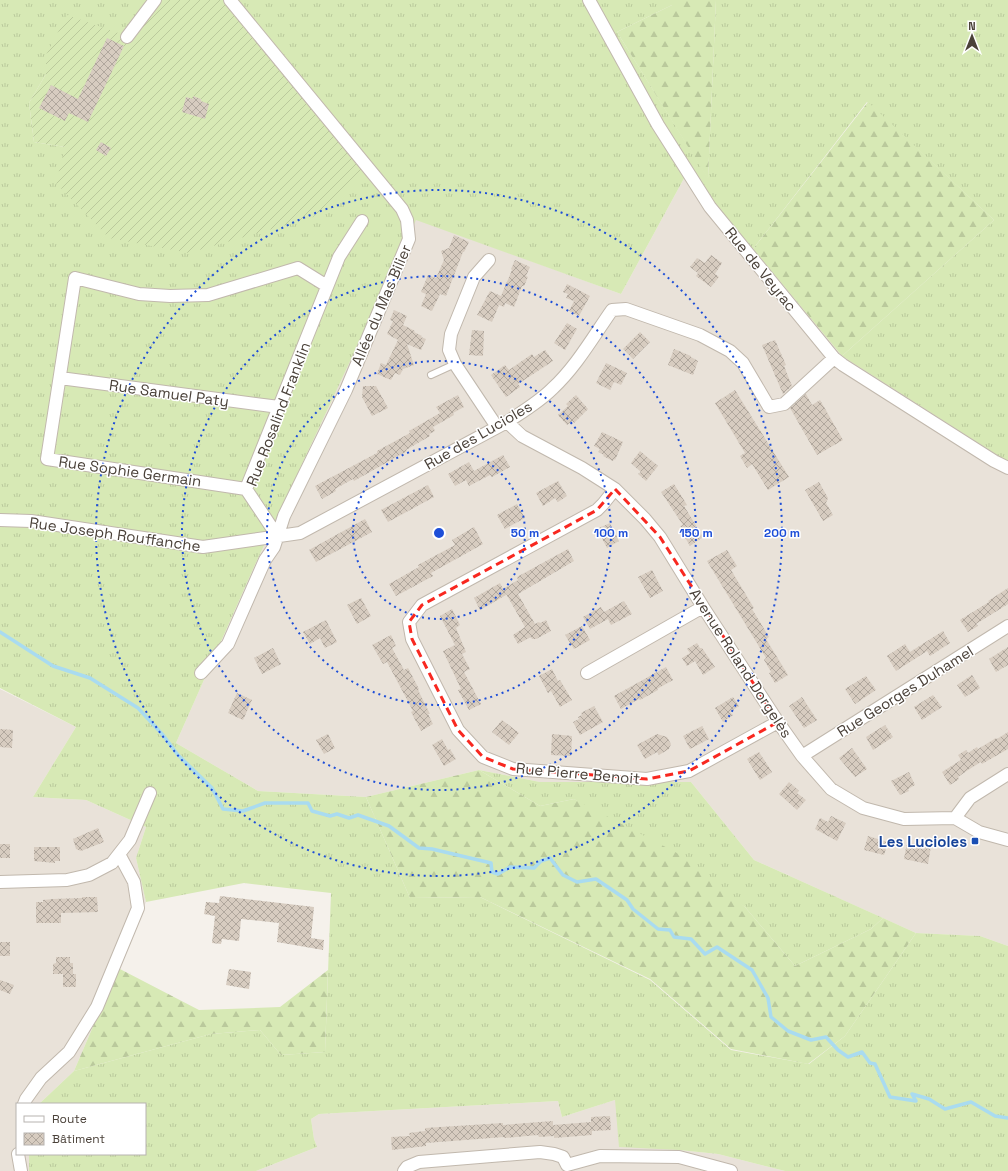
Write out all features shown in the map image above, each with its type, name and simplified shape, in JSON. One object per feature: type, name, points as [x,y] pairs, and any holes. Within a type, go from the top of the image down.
[{"type":"street","points":[[127,37],[155,0]]},
{"type":"street","name":"Allée du Mas Bilier","points":[[201,674],[228,644],[265,560],[274,547],[284,516],[346,390],[409,239],[407,220],[402,209],[230,0]]},
{"type":"street","name":"Rue de Veyrac","points":[[589,0],[658,125],[710,207],[834,358],[994,461],[1008,468]]},
{"type":"street","name":"Rue Rosalind Franklin","points":[[278,537],[246,489],[338,257],[362,221]]},
{"type":"street","name":"Avenue Roland Dorgelès","points":[[489,260],[474,277],[451,334],[449,350],[455,364],[502,424],[582,468],[614,489],[645,519],[660,537],[703,607],[778,722],[802,756],[832,789],[863,808],[904,819],[955,818]]},
{"type":"street","points":[[60,378],[75,278],[139,294],[170,296],[208,295],[298,268],[327,286]]},
{"type":"street","name":"Rue des Lucioles","points":[[278,537],[300,533],[524,411],[552,389],[580,357],[612,310],[626,309],[634,311],[700,335],[730,351],[743,363],[769,407],[784,404],[834,358]]},
{"type":"street","name":"Rue Samuel Paty","points":[[60,378],[279,407]]},
{"type":"street","name":"Rue Sophie Germain","points":[[60,378],[47,459],[246,489]]},
{"type":"street","name":"Rue Pierre Benoit","points":[[614,489],[597,510],[422,605],[408,622],[412,639],[458,730],[483,757],[513,769],[647,779],[689,771],[778,722]]},
{"type":"street","name":"Rue Joseph Rouffanche","points":[[0,520],[31,521],[203,547],[278,537]]},
{"type":"street","points":[[587,673],[703,607]]},
{"type":"street","name":"Rue Georges Duhamel","points":[[802,756],[1008,626]]},
{"type":"street","points":[[1008,774],[970,798],[955,818],[979,832],[1008,840]]},
{"type":"street","points":[[0,882],[67,880],[89,875],[112,863],[130,840],[150,793]]},
{"type":"street","points":[[24,1103],[41,1078],[68,1052],[97,1007],[138,908],[134,882],[119,854]]},
{"type":"street","points":[[404,1171],[406,1167],[419,1162],[540,1152],[563,1157],[567,1168],[600,1156],[679,1157],[731,1171]]},
{"type":"street","points":[[18,1155],[21,1171]]},
{"type":"lane","points":[[431,375],[455,364]]},
{"type":"highlighted area","points":[[615,489],[660,537],[778,722],[689,771],[647,779],[513,769],[483,757],[458,730],[412,639],[409,622],[422,605],[597,510]]},
{"type":"shaded area","points":[[688,171],[842,356],[1008,462],[1008,946],[980,936],[916,933],[754,860],[691,782],[540,782],[479,770],[366,797],[258,791],[176,743],[254,567],[416,219],[621,294]]},
{"type":"shaded area","points":[[0,689],[76,727],[33,797],[86,800],[146,827],[136,858],[146,902],[74,1071],[40,1103],[16,1103],[16,1155],[29,1155],[29,1171],[0,1171]]},
{"type":"shaded area","points":[[615,1100],[679,1150],[718,1154],[785,1171],[256,1171],[317,1147],[314,1139],[311,1119],[319,1114],[558,1101],[562,1117]]},
{"type":"green space","points":[[0,0],[155,0],[127,37],[46,55],[46,74],[29,103],[34,142],[65,147],[230,0],[672,0],[672,5],[617,32],[708,178],[716,0],[1008,0],[1008,462],[842,356],[994,220],[867,102],[753,249],[688,171],[621,294],[416,220],[254,567],[176,743],[258,791],[366,797],[410,898],[480,897],[650,980],[731,1050],[809,1064],[845,1036],[916,933],[980,936],[1008,946],[1008,1171],[785,1171],[718,1154],[679,1150],[619,1147],[615,1100],[562,1117],[558,1101],[319,1114],[311,1119],[314,1139],[317,1147],[256,1171],[29,1171],[29,1155],[146,1155],[146,1103],[40,1103],[74,1071],[211,1034],[260,1030],[281,1055],[325,1052],[331,893],[244,883],[146,902],[136,858],[146,827],[86,800],[33,797],[76,727],[0,688]]},
{"type":"green space","points":[[155,0],[230,0],[368,168],[313,217],[189,253],[109,238],[56,183],[65,147],[34,142],[29,103],[46,74],[46,55],[67,15],[127,36]]},
{"type":"green space","points":[[672,0],[716,0],[708,179],[617,32],[672,5]]},
{"type":"green space","points":[[868,102],[994,220],[842,356],[753,249]]},
{"type":"green space","points":[[479,770],[540,782],[691,782],[754,860],[883,918],[871,929],[795,966],[745,907],[574,799],[540,806]]},
{"type":"green space","points":[[479,770],[540,806],[574,799],[677,853],[745,907],[795,966],[871,929],[883,918],[916,933],[845,1036],[808,1064],[731,1049],[650,979],[480,897],[410,898],[366,797]]},
{"type":"green space","points":[[118,968],[199,1010],[280,1007],[328,970],[325,1052],[281,1055],[260,1030],[211,1034],[74,1071]]},
{"type":"building","points":[[107,38],[124,46],[88,122],[69,113],[65,121],[39,108],[51,85],[78,99]]},
{"type":"building","points":[[193,96],[209,104],[205,119],[182,112],[186,97],[193,99]]},
{"type":"building","points":[[101,142],[111,148],[106,156],[96,150]]},
{"type":"building","points":[[454,235],[469,242],[463,252],[446,296],[440,294],[432,311],[421,306],[426,294],[421,292],[428,275],[436,278],[444,260],[441,251],[449,248]]},
{"type":"building","points":[[711,255],[722,263],[715,274],[719,277],[711,287],[696,276],[698,273],[690,267],[697,258],[705,263]]},
{"type":"building","points":[[515,260],[530,267],[526,276],[528,277],[524,286],[522,286],[514,307],[505,303],[504,307],[499,305],[492,322],[477,315],[490,291],[501,296]]},
{"type":"building","points":[[567,284],[590,296],[579,316],[569,311],[574,301],[566,298],[568,294],[563,292]]},
{"type":"building","points":[[394,310],[407,316],[403,325],[426,339],[421,350],[407,344],[414,365],[403,369],[400,375],[395,373],[391,380],[377,374],[381,363],[386,365],[398,340],[387,334],[393,321],[390,320]]},
{"type":"building","points":[[567,323],[577,329],[565,350],[554,343]]},
{"type":"building","points":[[472,330],[484,331],[483,356],[469,355]]},
{"type":"building","points":[[640,332],[650,342],[633,359],[623,349]]},
{"type":"building","points":[[775,340],[786,365],[784,366],[792,386],[783,394],[762,345]]},
{"type":"building","points":[[674,349],[691,356],[698,361],[693,375],[668,365]]},
{"type":"building","points":[[545,350],[553,361],[518,384],[520,387],[506,397],[491,375],[505,365],[509,370],[532,354],[534,357]]},
{"type":"building","points":[[606,363],[627,373],[621,385],[614,382],[610,390],[596,383]]},
{"type":"building","points":[[363,386],[376,386],[388,408],[372,416],[362,397]]},
{"type":"building","points":[[735,390],[789,477],[768,490],[752,464],[747,468],[740,456],[745,453],[715,403]]},
{"type":"building","points":[[806,394],[812,405],[820,400],[843,440],[817,455],[790,408]]},
{"type":"building","points":[[458,395],[464,407],[453,413],[454,415],[433,427],[435,431],[429,434],[430,436],[354,481],[353,479],[335,489],[336,491],[322,499],[315,486],[377,453],[377,451],[410,433],[409,431],[440,413],[436,407]]},
{"type":"building","points":[[576,395],[588,409],[574,423],[572,421],[567,425],[558,415],[568,406],[566,404]]},
{"type":"building","points":[[602,432],[623,442],[615,460],[614,459],[613,461],[603,456],[604,455],[598,452],[600,449],[594,446]]},
{"type":"building","points":[[640,451],[658,466],[646,481],[638,474],[641,472],[631,463]]},
{"type":"building","points":[[503,455],[510,467],[492,477],[490,475],[469,486],[466,480],[455,486],[448,474],[469,462],[474,471]]},
{"type":"building","points":[[558,481],[567,496],[558,502],[555,498],[543,506],[536,493]]},
{"type":"building","points":[[819,482],[828,498],[826,503],[833,515],[823,521],[805,490]]},
{"type":"building","points":[[674,484],[687,505],[684,506],[703,537],[690,546],[683,534],[685,533],[680,526],[683,525],[661,492]]},
{"type":"building","points":[[428,485],[434,497],[388,522],[381,510]]},
{"type":"building","points":[[517,504],[525,518],[505,529],[497,515]]},
{"type":"building","points":[[365,519],[372,532],[316,562],[309,550]]},
{"type":"building","points":[[610,523],[619,541],[607,548],[597,529]]},
{"type":"building","points":[[474,527],[483,544],[431,573],[433,576],[396,596],[389,584],[419,567],[418,565],[455,545],[452,540]]},
{"type":"building","points":[[568,549],[574,561],[518,594],[535,624],[546,620],[551,631],[536,639],[532,639],[531,637],[518,644],[513,635],[525,627],[505,592],[506,595],[480,610],[474,598],[500,583],[503,589],[518,580],[517,577]]},
{"type":"building","points":[[727,550],[737,566],[731,570],[754,608],[752,609],[769,637],[766,639],[788,675],[775,683],[764,660],[766,658],[707,561]]},
{"type":"building","points":[[652,570],[663,591],[650,598],[638,577]]},
{"type":"building","points":[[1008,588],[1008,604],[976,624],[978,626],[968,632],[960,620]]},
{"type":"building","points":[[361,598],[371,616],[357,624],[347,605]]},
{"type":"building","points":[[624,601],[632,614],[611,625],[608,619],[590,629],[583,617],[601,607],[604,612]]},
{"type":"building","points":[[452,609],[460,625],[456,628],[466,652],[462,654],[470,669],[464,672],[481,704],[469,710],[458,690],[461,689],[443,651],[455,645],[440,616]]},
{"type":"building","points":[[326,620],[337,642],[325,648],[320,638],[310,644],[303,632]]},
{"type":"building","points":[[582,626],[590,640],[574,649],[565,635]]},
{"type":"building","points":[[943,631],[950,643],[930,656],[927,651],[896,671],[887,656],[905,644],[910,652]]},
{"type":"building","points":[[391,635],[396,646],[392,648],[404,670],[408,668],[430,714],[428,714],[433,724],[421,731],[411,712],[413,711],[387,662],[383,664],[372,645]]},
{"type":"building","points":[[697,643],[715,667],[703,675],[695,661],[687,666],[682,658],[690,653],[687,649]]},
{"type":"building","points":[[1008,647],[1008,665],[996,672],[989,659]]},
{"type":"building","points":[[273,648],[281,664],[262,674],[254,658]]},
{"type":"building","points":[[666,667],[673,680],[657,689],[658,690],[621,709],[614,696]]},
{"type":"building","points":[[552,669],[558,681],[560,680],[572,700],[560,707],[551,691],[548,693],[539,676]]},
{"type":"building","points":[[972,675],[980,688],[965,697],[957,685]]},
{"type":"building","points":[[866,676],[876,690],[855,704],[845,689]]},
{"type":"building","points":[[237,693],[252,700],[243,720],[228,713]]},
{"type":"building","points":[[933,695],[942,707],[922,720],[914,707]]},
{"type":"building","points":[[733,697],[739,706],[730,712],[733,715],[723,722],[715,708]]},
{"type":"building","points":[[802,697],[817,720],[804,728],[789,706]]},
{"type":"building","points":[[594,706],[603,722],[580,735],[573,722],[579,719],[578,717],[582,715],[581,713]]},
{"type":"building","points":[[502,720],[519,733],[509,745],[492,732]]},
{"type":"building","points":[[885,725],[893,737],[873,750],[866,737]]},
{"type":"building","points":[[702,726],[709,739],[690,749],[683,736]]},
{"type":"building","points":[[0,729],[13,730],[12,748],[0,747]]},
{"type":"building","points":[[1008,732],[1008,749],[968,770],[950,785],[942,772],[961,760],[958,755],[966,750],[968,753],[977,747],[978,749]]},
{"type":"building","points":[[328,734],[335,748],[324,754],[316,740]]},
{"type":"building","points":[[552,734],[572,736],[571,756],[551,755]]},
{"type":"building","points":[[657,734],[667,737],[671,744],[669,749],[659,755],[657,752],[645,759],[637,745]]},
{"type":"building","points":[[442,739],[448,750],[450,749],[456,759],[444,766],[432,745]]},
{"type":"building","points":[[852,748],[867,769],[855,777],[839,758]]},
{"type":"building","points":[[759,752],[772,772],[760,780],[747,759]]},
{"type":"building","points":[[909,772],[915,785],[908,789],[909,791],[900,795],[891,781]]},
{"type":"building","points":[[789,782],[799,791],[797,793],[806,800],[797,810],[779,794]]},
{"type":"building","points":[[831,816],[846,823],[837,841],[815,829],[820,818],[828,822]]},
{"type":"building","points":[[98,828],[104,842],[81,851],[76,849],[73,839]]},
{"type":"building","points":[[868,836],[888,842],[884,855],[864,850]]},
{"type":"building","points":[[907,842],[931,846],[928,864],[904,859]]},
{"type":"building","points":[[0,844],[10,844],[10,858],[0,858]]},
{"type":"building","points":[[34,847],[60,847],[60,861],[55,861],[55,863],[34,861]]},
{"type":"building","points":[[220,896],[314,907],[311,938],[324,940],[323,950],[277,942],[279,923],[241,919],[239,941],[222,939],[221,944],[212,943],[215,916],[204,914],[206,902],[219,903]]},
{"type":"building","points":[[97,897],[98,912],[61,913],[61,923],[36,923],[36,902],[43,902],[43,900]]},
{"type":"building","points":[[0,942],[10,942],[10,956],[0,956]]},
{"type":"building","points":[[56,957],[70,957],[70,963],[73,963],[73,974],[76,974],[76,987],[63,987],[63,974],[53,974],[53,964],[56,963]]},
{"type":"building","points":[[229,969],[251,972],[249,989],[226,985]]},
{"type":"building","points":[[0,980],[14,985],[10,994],[0,990]]},
{"type":"building","points":[[610,1116],[611,1130],[592,1131],[592,1135],[554,1138],[554,1136],[539,1137],[538,1135],[504,1137],[426,1143],[426,1146],[392,1150],[391,1137],[410,1136],[409,1133],[425,1131],[425,1128],[503,1123],[503,1125],[553,1121],[553,1125],[591,1122],[591,1117]]},
{"type":"waterway","points":[[0,632],[53,666],[90,678],[138,708],[163,735],[178,755],[212,788],[223,809],[243,811],[265,803],[308,803],[312,811],[330,816],[337,814],[349,818],[358,815],[389,826],[419,848],[432,849],[491,863],[492,872],[498,874],[510,867],[534,868],[541,861],[550,858],[563,875],[577,882],[596,879],[627,900],[633,909],[658,929],[670,930],[674,937],[691,939],[705,954],[717,947],[752,970],[768,998],[771,1017],[788,1031],[811,1040],[826,1037],[838,1050],[848,1057],[862,1052],[870,1063],[875,1064],[890,1097],[916,1101],[912,1094],[929,1099],[945,1109],[971,1102],[995,1116],[1008,1118]]},
{"type":"place","name":"Les Lucioles","points":[[975,841]]}]
